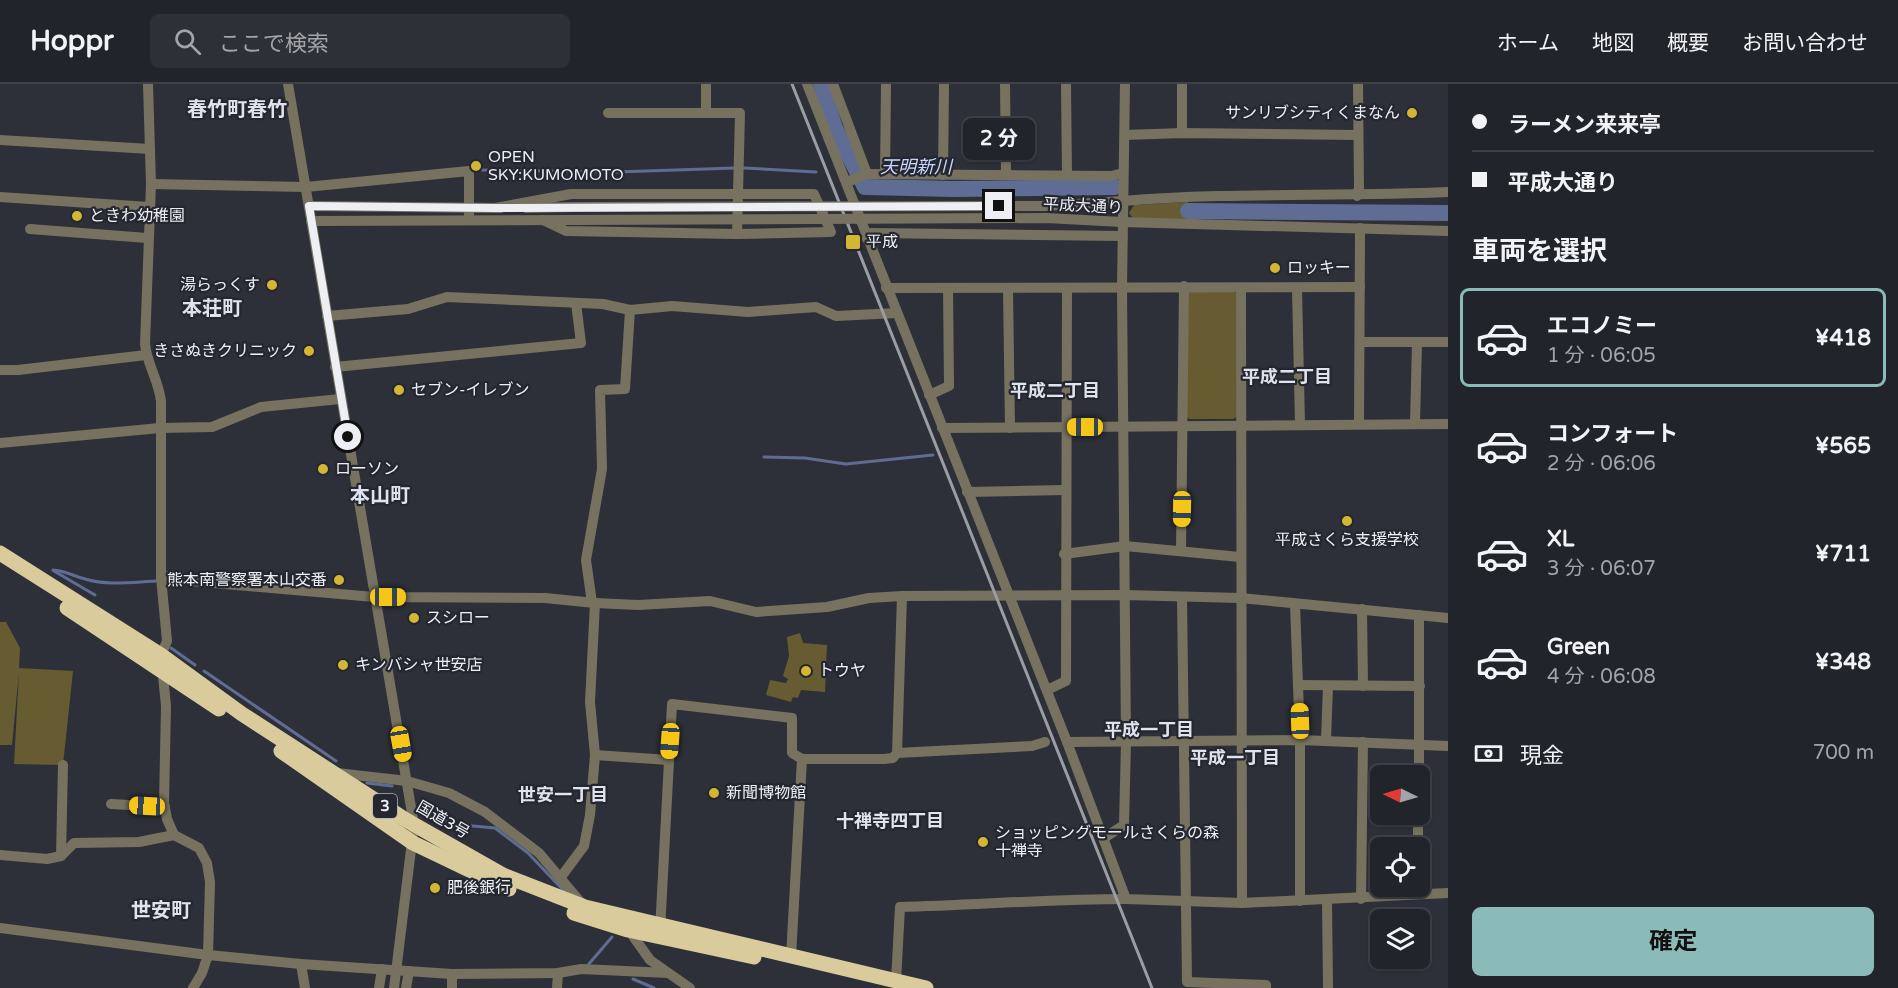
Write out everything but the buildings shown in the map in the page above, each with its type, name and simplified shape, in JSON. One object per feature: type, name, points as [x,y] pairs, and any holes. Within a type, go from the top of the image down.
[{"type":"highway","name":"国道3号","points":[[0,553],[161,655],[242,714],[414,825],[503,875],[628,924]]},
{"type":"highway","name":"国道3号","points":[[0,562],[238,721],[413,843],[507,888],[577,914],[891,985],[926,988]]},
{"type":"highway","name":"国道3号","points":[[660,931],[791,957],[891,985]]},
{"type":"street","points":[[148,84],[151,184],[147,238],[146,355],[158,380],[161,577],[167,641],[161,655],[165,674],[165,807],[174,835]]},
{"type":"street","points":[[288,84],[414,825],[394,988]]},
{"type":"street","points":[[706,84],[706,113]]},
{"type":"street","points":[[807,84],[1047,690],[1126,899]]},
{"type":"street","points":[[833,84],[867,174]]},
{"type":"street","points":[[885,174],[886,84]]},
{"type":"street","points":[[944,84],[944,175]]},
{"type":"street","points":[[1005,84],[1006,175]]},
{"type":"street","points":[[1066,84],[1067,176]]},
{"type":"street","points":[[1104,838],[1124,825],[1126,595],[1122,222],[1125,84]]},
{"type":"street","points":[[1182,84],[1182,133]]},
{"type":"street","points":[[1357,196],[1358,84]]},
{"type":"street","points":[[608,113],[740,113],[737,234]]},
{"type":"street","points":[[1125,135],[1182,133],[1357,135]]},
{"type":"street","points":[[0,140],[150,149]]},
{"type":"street","points":[[151,184],[306,187],[469,171],[469,213]]},
{"type":"street","points":[[847,182],[867,174],[1111,176],[1123,173]]},
{"type":"street","name":"平成大通り","points":[[495,208],[1045,206],[1188,197],[1357,196],[1448,192]]},
{"type":"street","points":[[311,221],[469,213],[572,194],[814,194],[831,232],[737,234],[566,231],[543,220]]},
{"type":"street","points":[[0,198],[149,207]]},
{"type":"street","points":[[309,206],[469,213]]},
{"type":"street","name":"平成大通り","points":[[469,213],[543,220],[1046,218],[1448,231]]},
{"type":"street","points":[[1359,424],[1360,228]]},
{"type":"street","points":[[30,229],[147,238]]},
{"type":"street","points":[[867,239],[871,233],[1122,236]]},
{"type":"street","points":[[1181,551],[1184,286]]},
{"type":"street","points":[[886,288],[1360,287]]},
{"type":"street","points":[[929,395],[949,386],[948,288]]},
{"type":"street","points":[[1008,288],[1010,428]]},
{"type":"street","points":[[1047,690],[1066,681],[1064,554],[1067,288]]},
{"type":"street","points":[[1241,288],[1242,903]]},
{"type":"street","points":[[1297,288],[1300,425]]},
{"type":"street","points":[[327,316],[408,309],[447,297],[603,304],[630,310],[672,306],[748,312],[816,307],[836,316],[897,313]]},
{"type":"street","points":[[336,367],[581,343],[576,303]]},
{"type":"street","points":[[561,877],[584,846],[590,815],[595,755],[590,702],[594,603],[586,561],[602,469],[600,390],[625,389],[630,310]]},
{"type":"street","points":[[1360,342],[1448,342]]},
{"type":"street","points":[[1415,423],[1417,343]]},
{"type":"street","points":[[0,370],[18,370],[146,355]]},
{"type":"street","points":[[0,443],[160,428],[212,427],[261,407],[340,399]]},
{"type":"street","points":[[942,428],[1448,424]]},
{"type":"street","points":[[967,492],[1065,490]]},
{"type":"street","points":[[1064,554],[1125,546],[1240,556]]},
{"type":"street","points":[[161,577],[179,576],[191,581],[374,597],[545,598],[638,605],[710,602],[756,612],[827,607],[869,598],[902,596],[1126,595],[1240,598],[1448,618]]},
{"type":"street","points":[[660,931],[672,704],[792,718],[792,753],[802,759],[893,758],[897,753],[902,596]]},
{"type":"street","points":[[1182,597],[1187,982],[1266,984],[1266,988]]},
{"type":"street","points":[[1295,604],[1300,740],[1300,901]]},
{"type":"street","points":[[1362,609],[1364,686]]},
{"type":"street","points":[[1419,615],[1419,765]]},
{"type":"street","points":[[1298,685],[1420,686]]},
{"type":"street","points":[[1326,740],[1328,686]]},
{"type":"street","points":[[1067,742],[1326,740],[1448,746]]},
{"type":"street","points":[[897,753],[1021,746],[1045,742]]},
{"type":"street","points":[[1361,898],[1363,742]]},
{"type":"street","points":[[595,755],[669,760]]},
{"type":"street","points":[[791,957],[802,759]]},
{"type":"street","points":[[61,856],[63,765]]},
{"type":"street","points":[[332,772],[407,781],[449,794],[485,812],[539,853],[585,907]]},
{"type":"street","points":[[111,804],[165,807]]},
{"type":"street","points":[[0,855],[47,859],[61,856],[74,843],[139,842],[174,835],[199,848],[207,863],[210,882],[208,955],[202,973],[193,988]]},
{"type":"street","points":[[1430,892],[1448,893]]},
{"type":"street","points":[[891,985],[900,907],[1034,903],[1090,898],[1242,903],[1327,901],[1370,897]]},
{"type":"street","points":[[1327,901],[1328,988]]},
{"type":"street","points":[[628,924],[650,960],[690,988]]},
{"type":"street","points":[[0,928],[208,955],[301,964],[452,974],[558,973],[581,969],[668,973]]},
{"type":"street","points":[[301,964],[305,988]]},
{"type":"street","points":[[379,988],[382,969]]},
{"type":"street","points":[[406,988],[409,971]]},
{"type":"street","points":[[556,988],[558,973]]},
{"type":"street","points":[[452,974],[452,988]]},
{"type":"shaded area","points":[[1188,202],[1188,221],[1133,218],[1129,213],[1134,205]]},
{"type":"shaded area","points":[[1190,290],[1233,291],[1236,293],[1237,417],[1233,419],[1189,419],[1186,416],[1186,294]]},
{"type":"shaded area","points":[[0,622],[6,622],[20,648],[19,668],[73,671],[63,765],[14,764],[19,672],[12,745],[0,745]]},
{"type":"shaded area","name":"トウヤ","points":[[800,633],[803,643],[827,645],[825,692],[801,690],[798,698],[793,697],[791,702],[766,695],[770,680],[786,683],[788,679],[783,676],[789,656],[787,637]]},
{"type":"waterway","name":"天明新川","points":[[821,84],[835,128],[865,187],[955,189],[1115,187]]},
{"type":"waterway","points":[[482,170],[616,172],[735,168]]},
{"type":"waterway","points":[[744,168],[816,172]]},
{"type":"waterway","name":"天明新川","points":[[1188,211],[1448,213]]},
{"type":"waterway","points":[[764,457],[805,458],[846,464],[933,455]]},
{"type":"waterway","points":[[53,570],[103,582],[156,581]]},
{"type":"waterway","points":[[54,571],[95,595]]},
{"type":"waterway","points":[[171,648],[195,665]]},
{"type":"waterway","points":[[204,671],[336,761]]},
{"type":"waterway","points":[[367,783],[392,786]]},
{"type":"waterway","points":[[424,807],[451,824],[495,828],[528,853],[565,892]]},
{"type":"waterway","points":[[588,965],[612,937]]},
{"type":"waterway","points":[[633,979],[654,988]]},
{"type":"railway","points":[[792,84],[1152,988]]},
{"type":"place","name":"サンリブシティくまなん","points":[[1412,113]]},
{"type":"place","name":"OPEN SKY:KUMOMOTO","points":[[476,166]]},
{"type":"place","name":"ときわ幼稚園","points":[[77,216]]},
{"type":"place","name":"平成","points":[[853,242]]},
{"type":"place","name":"ロッキー","points":[[1275,268]]},
{"type":"place","name":"湯らっくす","points":[[272,285]]},
{"type":"place","name":"きさぬきクリニック","points":[[309,351]]},
{"type":"place","name":"セブン-イレブン","points":[[399,390]]},
{"type":"place","name":"ローソン","points":[[323,469]]},
{"type":"place","name":"平成さくら支援学校","points":[[1347,521]]},
{"type":"place","name":"熊本南警察署本山交番","points":[[339,580]]},
{"type":"place","name":"スシロー","points":[[414,618]]},
{"type":"place","name":"キンバシャ世安店","points":[[343,665]]},
{"type":"place","name":"トウヤ","points":[[806,671]]},
{"type":"place","name":"新聞博物館","points":[[714,793]]},
{"type":"place","name":"ショッピングモールさくらの森 十禅寺","points":[[983,842]]},
{"type":"place","name":"肥後銀行","points":[[435,888]]},
{"type":"district","name":"春竹町春竹","points":[[237,110]]},
{"type":"district","name":"本荘町","points":[[212,309]]},
{"type":"district","name":"平成二丁目","points":[[1287,377]]},
{"type":"district","name":"平成二丁目","points":[[1055,391]]},
{"type":"district","name":"本山町","points":[[380,496]]},
{"type":"district","name":"平成一丁目","points":[[1149,730]]},
{"type":"district","name":"平成一丁目","points":[[1235,758]]},
{"type":"district","name":"世安一丁目","points":[[563,795]]},
{"type":"district","name":"十禅寺四丁目","points":[[890,821]]},
{"type":"district","name":"世安町","points":[[161,911]]},
{"type":"route","points":[[348,437],[309,206],[495,208],[999,206]]}]
